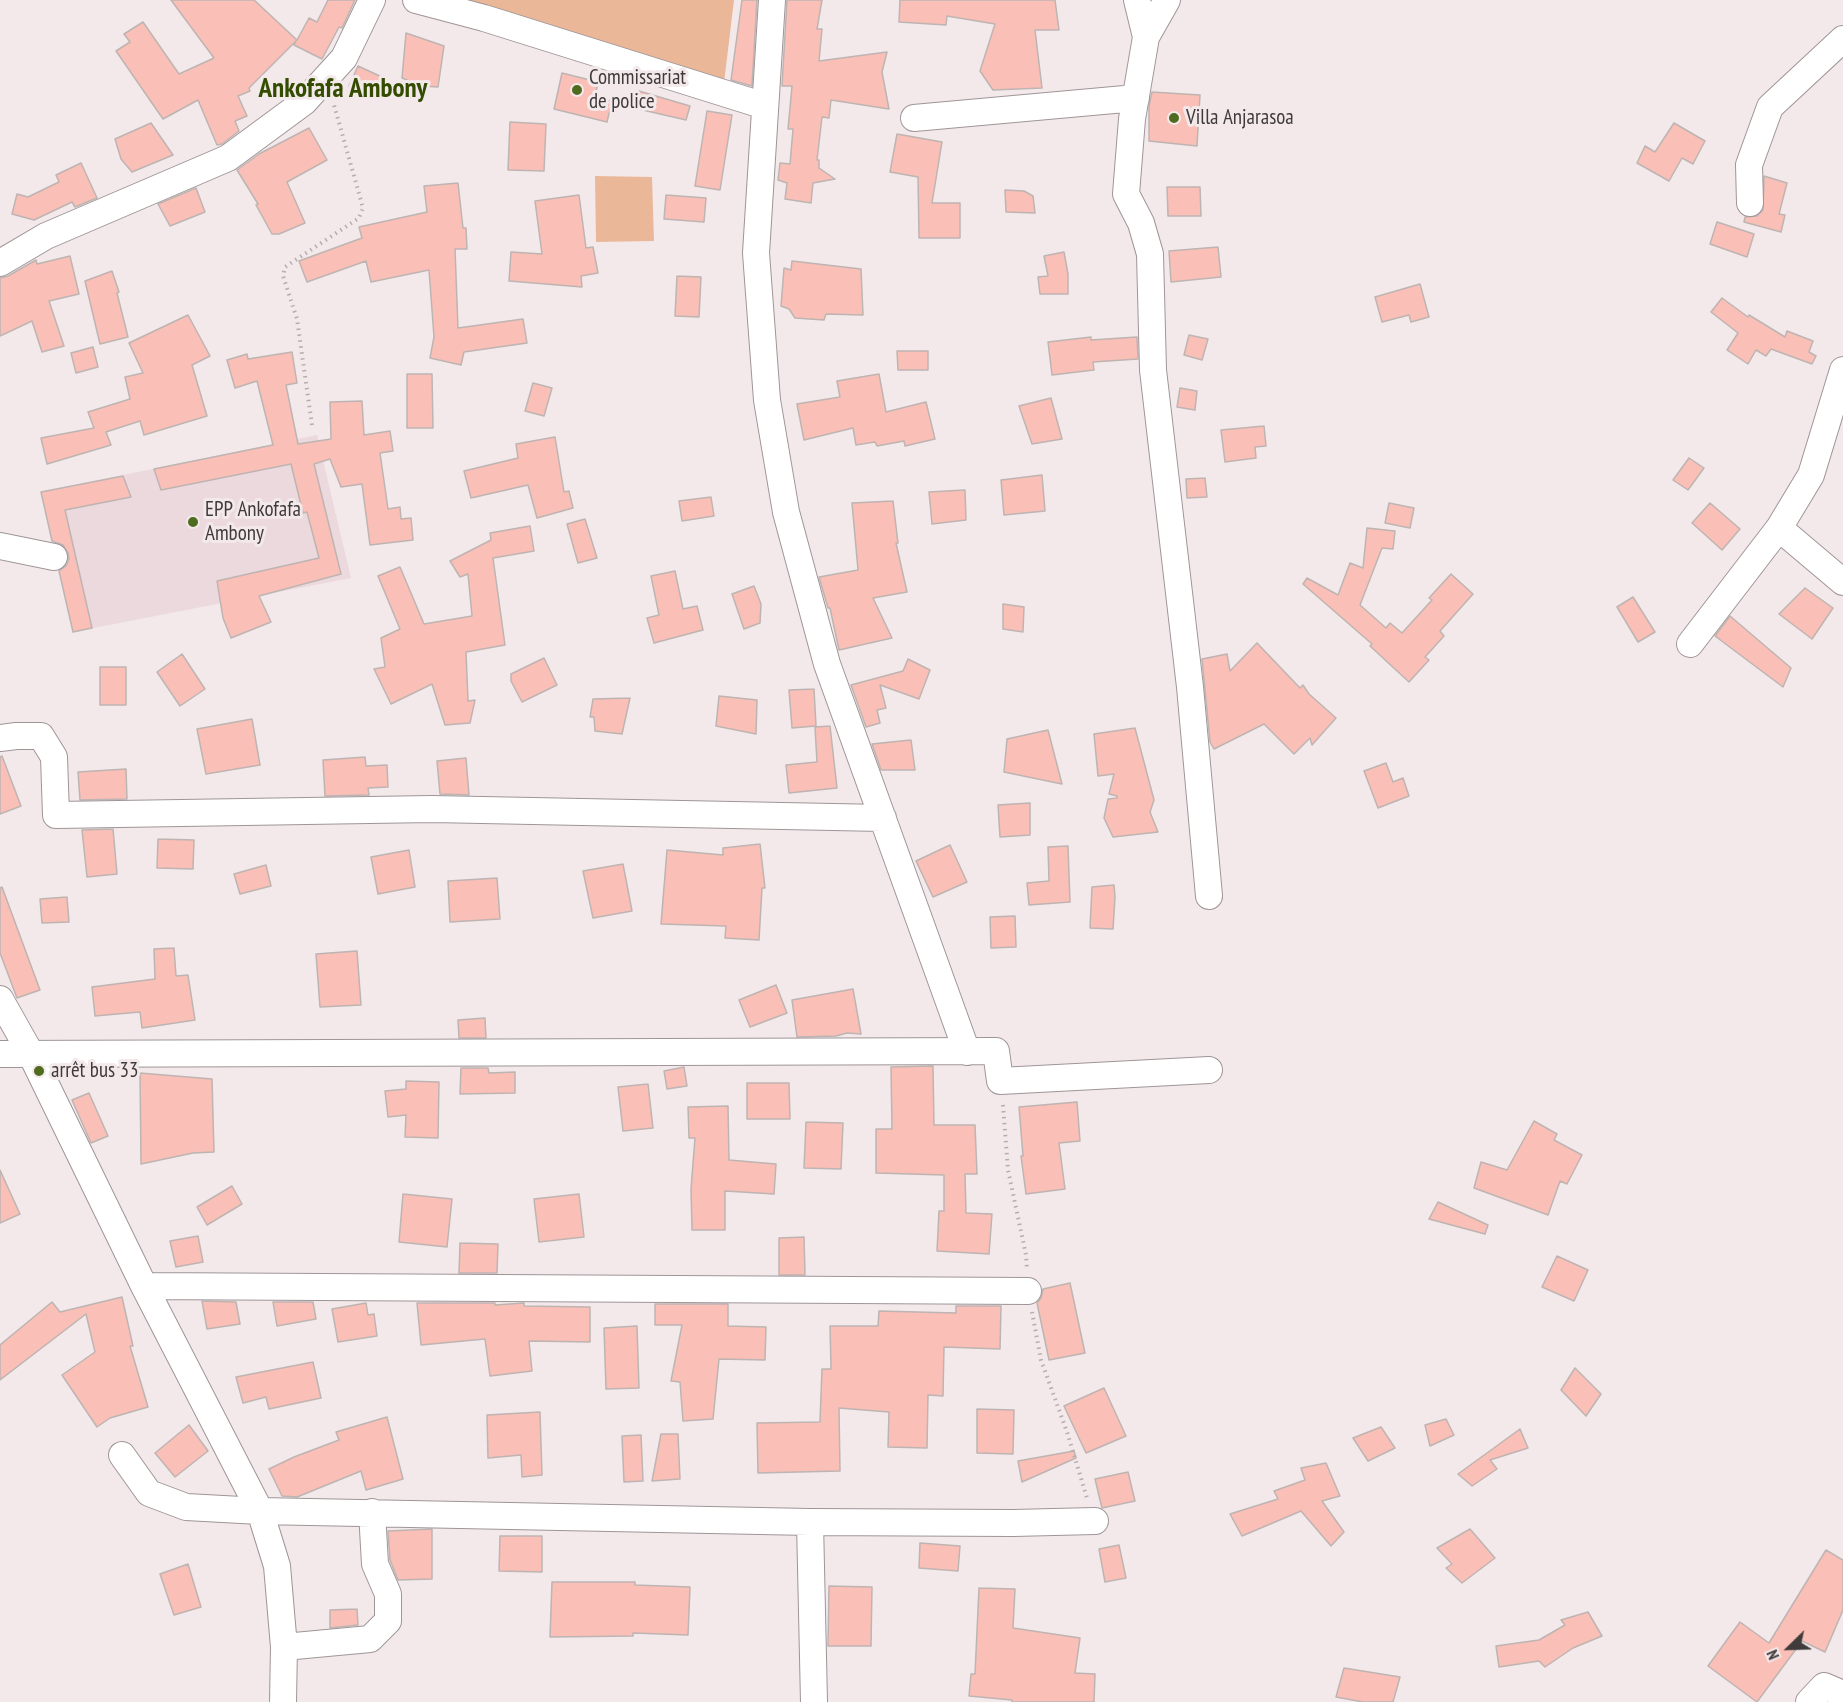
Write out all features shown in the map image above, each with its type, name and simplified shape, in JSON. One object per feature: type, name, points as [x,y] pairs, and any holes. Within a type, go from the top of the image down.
[{"type":"street","points":[[0,263],[46,236],[228,158],[304,102],[344,58],[372,0]]},
{"type":"street","points":[[416,0],[484,18],[765,106]]},
{"type":"street","points":[[772,0],[756,253],[769,411],[786,512],[826,664],[967,1052]]},
{"type":"street","points":[[1137,0],[1146,37]]},
{"type":"street","points":[[1167,0],[1146,37],[1132,119],[1126,194],[1141,223],[1150,254],[1153,370],[1190,687],[1209,897]]},
{"type":"street","points":[[1750,203],[1749,165],[1770,108],[1843,39]]},
{"type":"street","points":[[914,118],[1136,98]]},
{"type":"street","points":[[1690,644],[1779,528],[1810,475],[1843,369]]},
{"type":"street","points":[[1779,528],[1843,582]]},
{"type":"street","points":[[0,546],[54,557]]},
{"type":"street","points":[[0,738],[41,736],[54,757],[56,815],[432,809],[882,818]]},
{"type":"street","points":[[0,999],[31,1054],[144,1286],[260,1511],[277,1566],[284,1647],[283,1702]]},
{"type":"street","points":[[0,1054],[996,1051],[1000,1081],[1209,1070]]},
{"type":"street","points":[[144,1286],[1029,1291]]},
{"type":"street","points":[[122,1455],[149,1493],[186,1507],[260,1511],[810,1522],[1095,1521]]},
{"type":"street","points":[[284,1647],[370,1639],[388,1621],[388,1594],[375,1564],[372,1512]]},
{"type":"street","points":[[810,1522],[814,1702]]},
{"type":"street","points":[[1809,1702],[1824,1686],[1843,1694]]},
{"type":"path","points":[[312,425],[297,319],[283,276],[285,267],[359,218],[363,208],[326,77]]},
{"type":"shaded area","points":[[470,0],[734,0],[724,83]]},
{"type":"shaded area","points":[[595,176],[652,177],[654,241],[596,242]]},
{"type":"shaded area","name":"EPP Ankofafa Ambony","points":[[317,435],[351,578],[73,632],[41,492]]},
{"type":"building","points":[[171,0],[254,0],[297,40],[309,18],[317,22],[328,0],[355,0],[342,28],[339,27],[322,59],[294,45],[296,41],[249,88],[250,91],[238,96],[247,116],[235,121],[239,131],[222,144],[217,145],[198,100],[163,119],[116,51],[130,42],[124,34],[143,22],[179,74],[214,58]]},
{"type":"building","points":[[742,0],[757,0],[752,86],[731,80]]},
{"type":"building","points":[[787,0],[822,0],[817,29],[822,29],[819,61],[887,52],[882,72],[889,109],[831,100],[829,118],[822,117],[817,160],[819,160],[819,168],[835,179],[813,183],[811,203],[785,199],[787,183],[778,180],[780,163],[790,164],[793,129],[788,129],[792,86],[782,86]]},
{"type":"building","points":[[900,0],[1055,0],[1059,30],[1035,30],[1042,88],[993,90],[980,71],[995,24],[947,16],[946,25],[899,22]]},
{"type":"building","points":[[406,33],[444,46],[438,87],[421,86],[402,78]]},
{"type":"building","points":[[358,66],[382,77],[374,97],[349,86]]},
{"type":"building","name":"Commissariat de police","points":[[562,73],[598,82],[595,97],[612,101],[607,122],[554,109]]},
{"type":"building","points":[[639,91],[690,106],[686,120],[634,108]]},
{"type":"building","name":"Villa Anjarasoa","points":[[1152,92],[1200,95],[1197,146],[1149,141],[1149,106]]},
{"type":"building","points":[[707,111],[732,115],[720,190],[695,186]]},
{"type":"building","points":[[510,122],[546,124],[544,171],[508,170]]},
{"type":"building","points":[[151,123],[173,155],[132,172],[121,159],[115,139]]},
{"type":"building","points":[[1674,123],[1705,141],[1693,164],[1682,158],[1669,181],[1637,163],[1645,146],[1655,152]]},
{"type":"building","points":[[309,128],[327,160],[287,182],[305,223],[279,234],[272,234],[256,205],[258,204],[237,170],[259,154]]},
{"type":"building","points":[[897,134],[942,142],[932,203],[960,203],[960,238],[919,238],[918,177],[890,172]]},
{"type":"building","points":[[81,163],[97,198],[75,207],[72,202],[34,220],[12,214],[17,194],[28,197],[59,182],[56,175]]},
{"type":"building","points":[[1764,176],[1787,183],[1779,214],[1785,215],[1781,232],[1744,222],[1745,217],[1757,216],[1763,210]]},
{"type":"building","points":[[458,183],[463,228],[466,228],[467,249],[455,249],[458,328],[523,319],[527,343],[464,352],[461,365],[430,358],[434,337],[429,270],[371,282],[366,261],[307,282],[299,261],[362,238],[359,227],[427,212],[424,186]]},
{"type":"building","points":[[1167,187],[1200,187],[1201,216],[1168,216]]},
{"type":"building","points":[[196,188],[205,212],[170,226],[158,204]]},
{"type":"building","points":[[1005,190],[1024,191],[1033,196],[1035,213],[1006,212]]},
{"type":"building","points":[[579,195],[586,248],[593,247],[598,273],[581,276],[582,287],[509,281],[511,252],[542,254],[535,201]]},
{"type":"building","points":[[666,195],[706,198],[704,222],[664,219]]},
{"type":"building","points":[[1717,222],[1754,234],[1747,257],[1710,244]]},
{"type":"building","points":[[1218,247],[1221,277],[1171,282],[1169,251]]},
{"type":"building","points":[[1064,252],[1068,274],[1068,294],[1040,294],[1038,277],[1048,276],[1044,256]]},
{"type":"building","points":[[70,256],[79,294],[49,301],[64,346],[42,352],[32,321],[0,336],[0,278],[36,260],[37,264]]},
{"type":"building","points":[[792,261],[861,269],[863,315],[826,314],[824,320],[795,318],[789,309],[781,306],[784,268],[791,270]]},
{"type":"building","points":[[112,271],[119,292],[117,293],[128,337],[100,344],[85,281]]},
{"type":"building","points":[[677,276],[701,277],[699,317],[675,316]]},
{"type":"building","points":[[1420,284],[1429,317],[1411,322],[1409,315],[1382,322],[1375,297]]},
{"type":"building","points":[[1722,298],[1748,317],[1749,315],[1785,337],[1787,331],[1813,341],[1809,352],[1816,356],[1812,364],[1771,349],[1766,356],[1756,350],[1748,364],[1727,350],[1738,333],[1711,312]]},
{"type":"building","points":[[188,315],[210,356],[192,365],[207,416],[144,435],[140,421],[106,432],[111,445],[47,464],[41,438],[94,428],[88,412],[130,399],[125,377],[143,373],[129,343]]},
{"type":"building","points":[[1189,335],[1208,339],[1202,360],[1184,355]]},
{"type":"building","points":[[1091,337],[1091,340],[1137,337],[1138,359],[1093,362],[1094,370],[1052,375],[1048,342]]},
{"type":"building","points":[[93,347],[98,367],[76,373],[71,353]]},
{"type":"building","points":[[897,351],[928,351],[928,370],[898,370]]},
{"type":"building","points":[[292,352],[297,383],[286,385],[298,444],[331,439],[330,402],[362,401],[364,435],[390,431],[393,451],[380,453],[388,509],[400,507],[401,519],[411,518],[413,540],[370,545],[362,484],[341,487],[330,459],[314,464],[341,574],[259,596],[271,622],[231,638],[223,618],[217,581],[319,558],[307,512],[303,513],[291,464],[161,490],[154,469],[273,445],[257,381],[235,388],[227,360],[247,354],[248,359]]},
{"type":"building","points":[[407,374],[432,374],[433,428],[407,428]]},
{"type":"building","points":[[879,374],[886,412],[926,402],[935,439],[905,446],[904,441],[877,446],[875,442],[856,445],[853,428],[804,440],[797,404],[840,397],[837,381]]},
{"type":"building","points":[[533,383],[552,388],[544,416],[525,411]]},
{"type":"building","points":[[1180,388],[1197,391],[1195,410],[1177,407]]},
{"type":"building","points":[[1051,398],[1062,439],[1032,444],[1019,406]]},
{"type":"building","points":[[1264,426],[1266,446],[1255,447],[1256,458],[1225,462],[1221,430]]},
{"type":"building","points":[[555,437],[564,492],[569,491],[573,508],[537,518],[528,485],[471,498],[464,471],[518,458],[516,444]]},
{"type":"building","points":[[1689,458],[1704,468],[1688,490],[1673,480]]},
{"type":"building","points":[[1042,475],[1045,511],[1004,515],[1001,480]]},
{"type":"building","points":[[123,476],[131,497],[65,510],[92,628],[73,632],[59,571],[66,566],[69,559],[68,553],[63,545],[52,541],[41,492]]},
{"type":"building","points":[[1205,478],[1207,497],[1187,498],[1186,479]]},
{"type":"building","points":[[965,490],[966,520],[932,524],[929,492]]},
{"type":"building","points":[[711,497],[714,516],[682,521],[679,501]]},
{"type":"building","points":[[893,501],[898,543],[896,543],[907,592],[873,598],[892,638],[839,650],[830,608],[828,608],[819,577],[858,570],[852,503]]},
{"type":"building","points":[[1389,503],[1414,508],[1410,528],[1385,523]]},
{"type":"building","points":[[1710,503],[1740,529],[1722,550],[1692,523]]},
{"type":"building","points":[[585,519],[597,558],[578,563],[567,524]]},
{"type":"building","points":[[530,526],[534,551],[493,558],[505,645],[466,652],[468,701],[475,700],[470,723],[445,725],[432,684],[391,704],[374,669],[385,667],[381,638],[400,629],[378,576],[400,567],[424,624],[472,616],[468,574],[460,577],[450,561],[491,540],[490,533]]},
{"type":"building","points":[[1367,528],[1395,531],[1393,549],[1382,548],[1360,605],[1386,628],[1390,623],[1402,633],[1432,600],[1429,598],[1451,574],[1473,594],[1440,631],[1444,636],[1425,657],[1429,660],[1409,682],[1370,646],[1372,644],[1303,584],[1307,578],[1338,595],[1350,563],[1363,568]]},
{"type":"building","points":[[675,571],[683,609],[697,606],[703,630],[654,643],[647,618],[659,615],[651,576]]},
{"type":"building","points":[[754,586],[761,604],[760,623],[744,629],[732,594]]},
{"type":"building","points":[[1805,588],[1833,608],[1812,639],[1779,614]]},
{"type":"building","points":[[1633,597],[1655,632],[1638,642],[1617,607]]},
{"type":"building","points":[[1003,604],[1024,607],[1023,632],[1003,629]]},
{"type":"building","points":[[1730,616],[1791,668],[1783,687],[1715,636]]},
{"type":"building","points":[[1257,643],[1300,688],[1303,685],[1309,694],[1336,718],[1312,745],[1310,738],[1294,754],[1264,724],[1214,749],[1210,742],[1202,659],[1227,654],[1230,671]]},
{"type":"building","points":[[182,654],[205,689],[180,706],[157,672]]},
{"type":"building","points":[[544,658],[557,685],[522,702],[511,681],[511,674]]},
{"type":"building","points":[[908,659],[930,670],[919,699],[880,685],[886,708],[877,710],[880,723],[866,727],[851,685],[903,671]]},
{"type":"building","points":[[100,667],[126,667],[126,705],[100,705]]},
{"type":"building","points":[[814,689],[816,726],[792,728],[789,690]]},
{"type":"building","points":[[719,696],[757,700],[756,734],[716,726]]},
{"type":"building","points":[[630,698],[622,734],[595,731],[594,717],[590,717],[593,699]]},
{"type":"building","points":[[252,719],[260,765],[206,774],[197,729]]},
{"type":"building","points":[[830,726],[837,788],[789,793],[786,765],[817,762],[815,727]]},
{"type":"building","points":[[1135,728],[1154,800],[1150,812],[1158,832],[1113,837],[1104,818],[1108,799],[1117,798],[1109,794],[1114,774],[1098,776],[1094,734]]},
{"type":"building","points":[[1048,730],[1062,784],[1004,772],[1007,739]]},
{"type":"building","points":[[911,740],[915,770],[881,770],[872,744]]},
{"type":"building","points":[[2,756],[21,806],[0,814],[0,757]]},
{"type":"building","points":[[365,757],[366,766],[387,765],[388,787],[368,788],[369,795],[325,796],[323,760]]},
{"type":"building","points":[[466,758],[469,795],[440,794],[437,761]]},
{"type":"building","points":[[1386,763],[1393,782],[1403,778],[1409,796],[1378,808],[1364,771]]},
{"type":"building","points":[[126,769],[127,799],[80,800],[78,772]]},
{"type":"building","points":[[1030,803],[1030,835],[1000,837],[998,805]]},
{"type":"building","points":[[113,829],[117,874],[87,877],[82,830]]},
{"type":"building","points":[[158,839],[194,840],[193,869],[157,868]]},
{"type":"building","points":[[760,844],[765,888],[762,888],[759,940],[725,938],[726,926],[661,924],[667,850],[723,855],[723,848]]},
{"type":"building","points":[[950,845],[967,882],[933,897],[916,861]]},
{"type":"building","points":[[1068,846],[1070,902],[1029,905],[1027,883],[1049,881],[1048,847]]},
{"type":"building","points":[[409,850],[415,887],[378,894],[371,857]]},
{"type":"building","points":[[623,864],[632,911],[593,918],[583,871]]},
{"type":"building","points":[[266,865],[271,886],[240,894],[234,874]]},
{"type":"building","points":[[497,878],[500,919],[450,922],[448,881]]},
{"type":"building","points":[[1114,885],[1113,929],[1090,928],[1092,887]]},
{"type":"building","points":[[2,887],[40,990],[17,998],[0,953],[0,888]]},
{"type":"building","points":[[67,897],[69,922],[42,923],[40,899]]},
{"type":"building","points":[[1015,916],[1016,947],[991,948],[990,917]]},
{"type":"building","points":[[174,948],[176,976],[188,975],[195,1020],[142,1028],[140,1012],[95,1016],[92,987],[155,979],[154,949]]},
{"type":"building","points":[[357,951],[361,1005],[320,1007],[316,954]]},
{"type":"building","points":[[776,985],[787,1013],[750,1027],[739,1000]]},
{"type":"building","points":[[853,989],[861,1034],[797,1037],[792,1000]]},
{"type":"building","points":[[485,1018],[486,1038],[459,1038],[458,1020]]},
{"type":"building","points":[[933,1066],[934,1125],[975,1125],[977,1174],[965,1174],[966,1213],[992,1214],[989,1254],[937,1251],[939,1211],[944,1211],[944,1175],[876,1173],[876,1129],[892,1129],[891,1067]]},
{"type":"building","points":[[684,1067],[687,1086],[667,1089],[664,1071]]},
{"type":"building","points":[[461,1068],[488,1068],[489,1073],[515,1072],[515,1093],[460,1094]]},
{"type":"building","points":[[140,1073],[212,1079],[214,1152],[193,1153],[141,1164]]},
{"type":"building","points":[[406,1081],[439,1082],[438,1138],[405,1137],[406,1115],[388,1117],[385,1091],[406,1089]]},
{"type":"building","points":[[747,1083],[789,1083],[790,1119],[747,1119]]},
{"type":"building","points":[[648,1084],[653,1128],[623,1131],[618,1087]]},
{"type":"building","points":[[89,1093],[108,1136],[91,1143],[72,1100]]},
{"type":"building","points":[[1077,1102],[1080,1141],[1059,1143],[1065,1189],[1026,1194],[1021,1156],[1023,1156],[1019,1107]]},
{"type":"building","points":[[728,1106],[729,1160],[776,1164],[774,1194],[725,1191],[725,1230],[692,1230],[691,1189],[695,1138],[689,1138],[688,1107]]},
{"type":"building","points":[[1534,1121],[1557,1134],[1554,1140],[1582,1155],[1567,1184],[1560,1181],[1548,1215],[1474,1188],[1481,1162],[1507,1170]]},
{"type":"building","points":[[806,1122],[843,1123],[841,1169],[804,1168]]},
{"type":"building","points":[[0,1170],[20,1214],[0,1223]]},
{"type":"building","points":[[232,1186],[242,1204],[207,1225],[197,1207]]},
{"type":"building","points":[[403,1194],[452,1199],[447,1247],[399,1242]]},
{"type":"building","points":[[579,1194],[584,1237],[539,1242],[534,1199]]},
{"type":"building","points":[[1438,1202],[1488,1225],[1485,1234],[1429,1219]]},
{"type":"building","points":[[198,1236],[203,1262],[176,1267],[170,1241]]},
{"type":"building","points":[[804,1237],[805,1275],[779,1275],[779,1238]]},
{"type":"building","points":[[460,1243],[498,1244],[497,1273],[459,1273]]},
{"type":"building","points":[[1557,1256],[1588,1270],[1574,1301],[1542,1287]]},
{"type":"building","points":[[1070,1283],[1085,1353],[1049,1360],[1037,1303],[1043,1289]]},
{"type":"building","points":[[122,1297],[133,1346],[130,1346],[148,1407],[110,1418],[97,1427],[62,1375],[95,1352],[86,1314],[0,1380],[0,1345],[52,1302],[60,1312]]},
{"type":"building","points":[[202,1301],[236,1302],[240,1324],[207,1329]]},
{"type":"building","points":[[273,1302],[313,1302],[316,1319],[277,1326]]},
{"type":"building","points":[[366,1303],[368,1315],[374,1314],[377,1336],[338,1342],[332,1309]]},
{"type":"building","points":[[417,1303],[495,1303],[495,1305],[524,1303],[524,1306],[590,1307],[590,1342],[529,1341],[532,1371],[490,1376],[485,1339],[421,1345]]},
{"type":"building","points":[[655,1304],[728,1304],[728,1326],[766,1327],[765,1360],[719,1359],[713,1419],[683,1421],[680,1382],[671,1381],[682,1325],[655,1325]]},
{"type":"building","points":[[956,1306],[1001,1306],[1000,1349],[944,1347],[943,1396],[928,1395],[927,1448],[888,1447],[889,1412],[839,1408],[840,1471],[758,1473],[757,1423],[820,1422],[822,1369],[831,1369],[830,1326],[878,1326],[879,1311],[956,1313]]},
{"type":"building","points":[[637,1326],[639,1388],[606,1389],[604,1328]]},
{"type":"building","points":[[313,1362],[321,1398],[269,1409],[266,1397],[243,1403],[236,1377]]},
{"type":"building","points":[[1575,1368],[1601,1394],[1586,1416],[1561,1390]]},
{"type":"building","points":[[1104,1388],[1126,1436],[1086,1453],[1064,1406]]},
{"type":"building","points":[[977,1409],[1014,1410],[1013,1454],[977,1453]]},
{"type":"building","points":[[540,1412],[542,1475],[522,1477],[521,1455],[488,1458],[487,1415]]},
{"type":"building","points":[[387,1417],[403,1479],[366,1490],[361,1471],[297,1497],[282,1496],[269,1469],[339,1440],[336,1432]]},
{"type":"building","points":[[1446,1419],[1454,1435],[1430,1446],[1425,1425]]},
{"type":"building","points":[[189,1425],[208,1451],[175,1477],[155,1453]]},
{"type":"building","points":[[1381,1427],[1395,1448],[1368,1461],[1353,1438]]},
{"type":"building","points":[[1520,1429],[1528,1448],[1490,1460],[1497,1469],[1472,1486],[1458,1474]]},
{"type":"building","points":[[661,1434],[678,1434],[680,1479],[652,1481]]},
{"type":"building","points":[[641,1435],[643,1481],[624,1482],[622,1436]]},
{"type":"building","points":[[1074,1451],[1076,1458],[1022,1482],[1018,1461]]},
{"type":"building","points":[[1326,1463],[1340,1496],[1322,1501],[1344,1532],[1331,1546],[1301,1511],[1242,1536],[1230,1514],[1278,1499],[1274,1491],[1305,1480],[1301,1468]]},
{"type":"building","points":[[1128,1472],[1135,1501],[1102,1508],[1095,1479]]},
{"type":"building","points":[[432,1529],[432,1579],[398,1580],[390,1560],[388,1531]]},
{"type":"building","points":[[1470,1529],[1495,1558],[1462,1583],[1446,1568],[1452,1564],[1437,1548]]},
{"type":"building","points":[[500,1536],[542,1536],[542,1572],[499,1571]]},
{"type":"building","points":[[920,1543],[960,1546],[958,1571],[919,1568]]},
{"type":"building","points":[[1119,1545],[1126,1578],[1105,1582],[1099,1549]]},
{"type":"building","points":[[1826,1550],[1843,1560],[1843,1610],[1825,1652],[1802,1641],[1757,1702],[1708,1666],[1740,1622],[1769,1643]]},
{"type":"building","points":[[188,1564],[201,1607],[174,1615],[160,1574]]},
{"type":"building","points":[[552,1582],[635,1582],[635,1585],[690,1587],[688,1635],[633,1633],[633,1636],[550,1637]]},
{"type":"building","points":[[829,1586],[872,1587],[871,1646],[828,1646]]},
{"type":"building","points":[[979,1588],[1015,1589],[1013,1628],[1080,1638],[1075,1673],[1095,1674],[1094,1702],[1012,1702],[1012,1700],[969,1696],[971,1674],[975,1674]]},
{"type":"building","points":[[357,1609],[358,1625],[330,1628],[330,1610]]},
{"type":"building","points":[[1588,1612],[1602,1636],[1573,1648],[1545,1667],[1539,1661],[1499,1667],[1496,1646],[1539,1640],[1565,1625],[1561,1620]]},
{"type":"building","points":[[1344,1668],[1400,1677],[1393,1702],[1363,1702],[1336,1697]]},
{"type":"place","name":"Commissariat de police","points":[[577,90]]},
{"type":"place","name":"Villa Anjarasoa","points":[[1174,118]]},
{"type":"place","name":"EPP Ankofafa Ambony","points":[[193,522]]},
{"type":"place","name":"arrêt bus 33","points":[[39,1071]]},
{"type":"district","name":"Ankofafa Ambony","points":[[343,89]]}]
